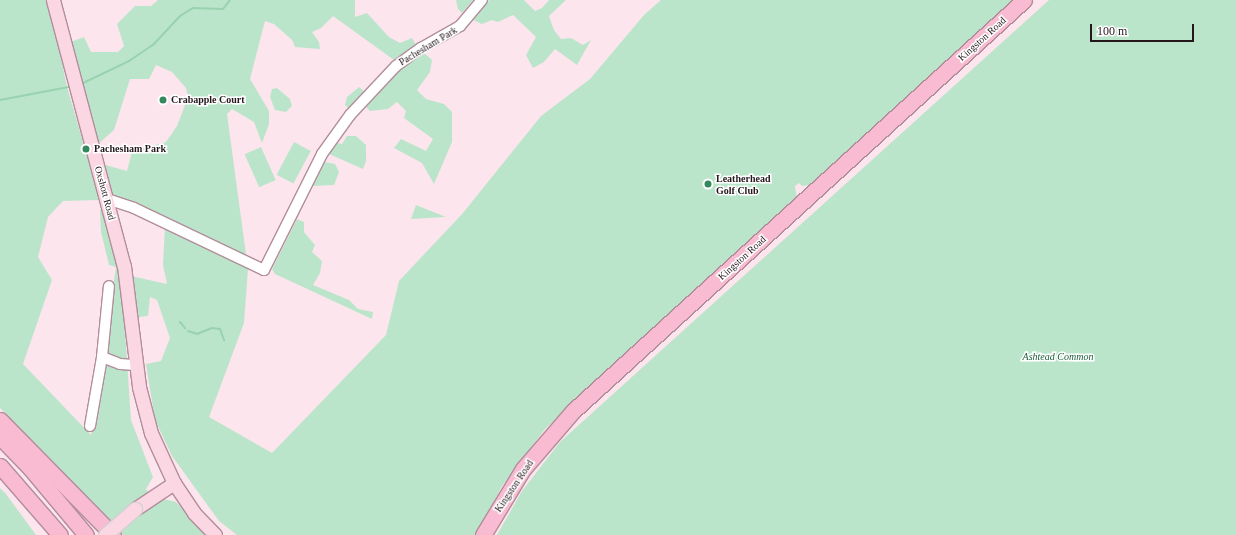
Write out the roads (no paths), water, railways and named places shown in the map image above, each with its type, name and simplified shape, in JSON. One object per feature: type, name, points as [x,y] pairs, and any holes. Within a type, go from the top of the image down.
[{"type":"highway","name":"Kingston Road","points":[[483,535],[523,469],[573,411],[1024,0]]},
{"type":"highway","points":[[0,420],[113,535]]},
{"type":"highway","points":[[0,437],[30,468],[86,535]]},
{"type":"highway","points":[[0,466],[60,535]]},
{"type":"main road","name":"Oxshott Road","points":[[53,0],[107,199],[128,284],[136,365],[150,433],[174,483],[194,513],[215,535]]},
{"type":"main road","points":[[105,535],[135,509],[174,483]]},
{"type":"street","name":"Pachesham Park","points":[[107,199],[134,208],[264,270],[322,154],[350,115],[396,66],[423,46],[460,26],[482,0]]},
{"type":"street","points":[[90,426],[102,357],[109,286]]},
{"type":"street","points":[[102,357],[120,364],[136,365]]},
{"type":"waterway","points":[[81,84],[129,61],[153,45],[180,16],[193,8],[223,9],[230,0]]},
{"type":"waterway","points":[[0,100],[69,87]]},
{"type":"waterway","points":[[180,322],[185,328]]},
{"type":"waterway","points":[[188,331],[197,334],[212,328],[220,329],[224,340]]},
{"type":"place","name":"Crabapple Court","points":[[163,100]]},
{"type":"place","name":"Pachesham Park","points":[[86,149]]},
{"type":"place","name":"Leatherhead Golf Club","points":[[708,184]]},
{"type":"park label","name":"Ashtead Common","points":[[1058,357]]}]
